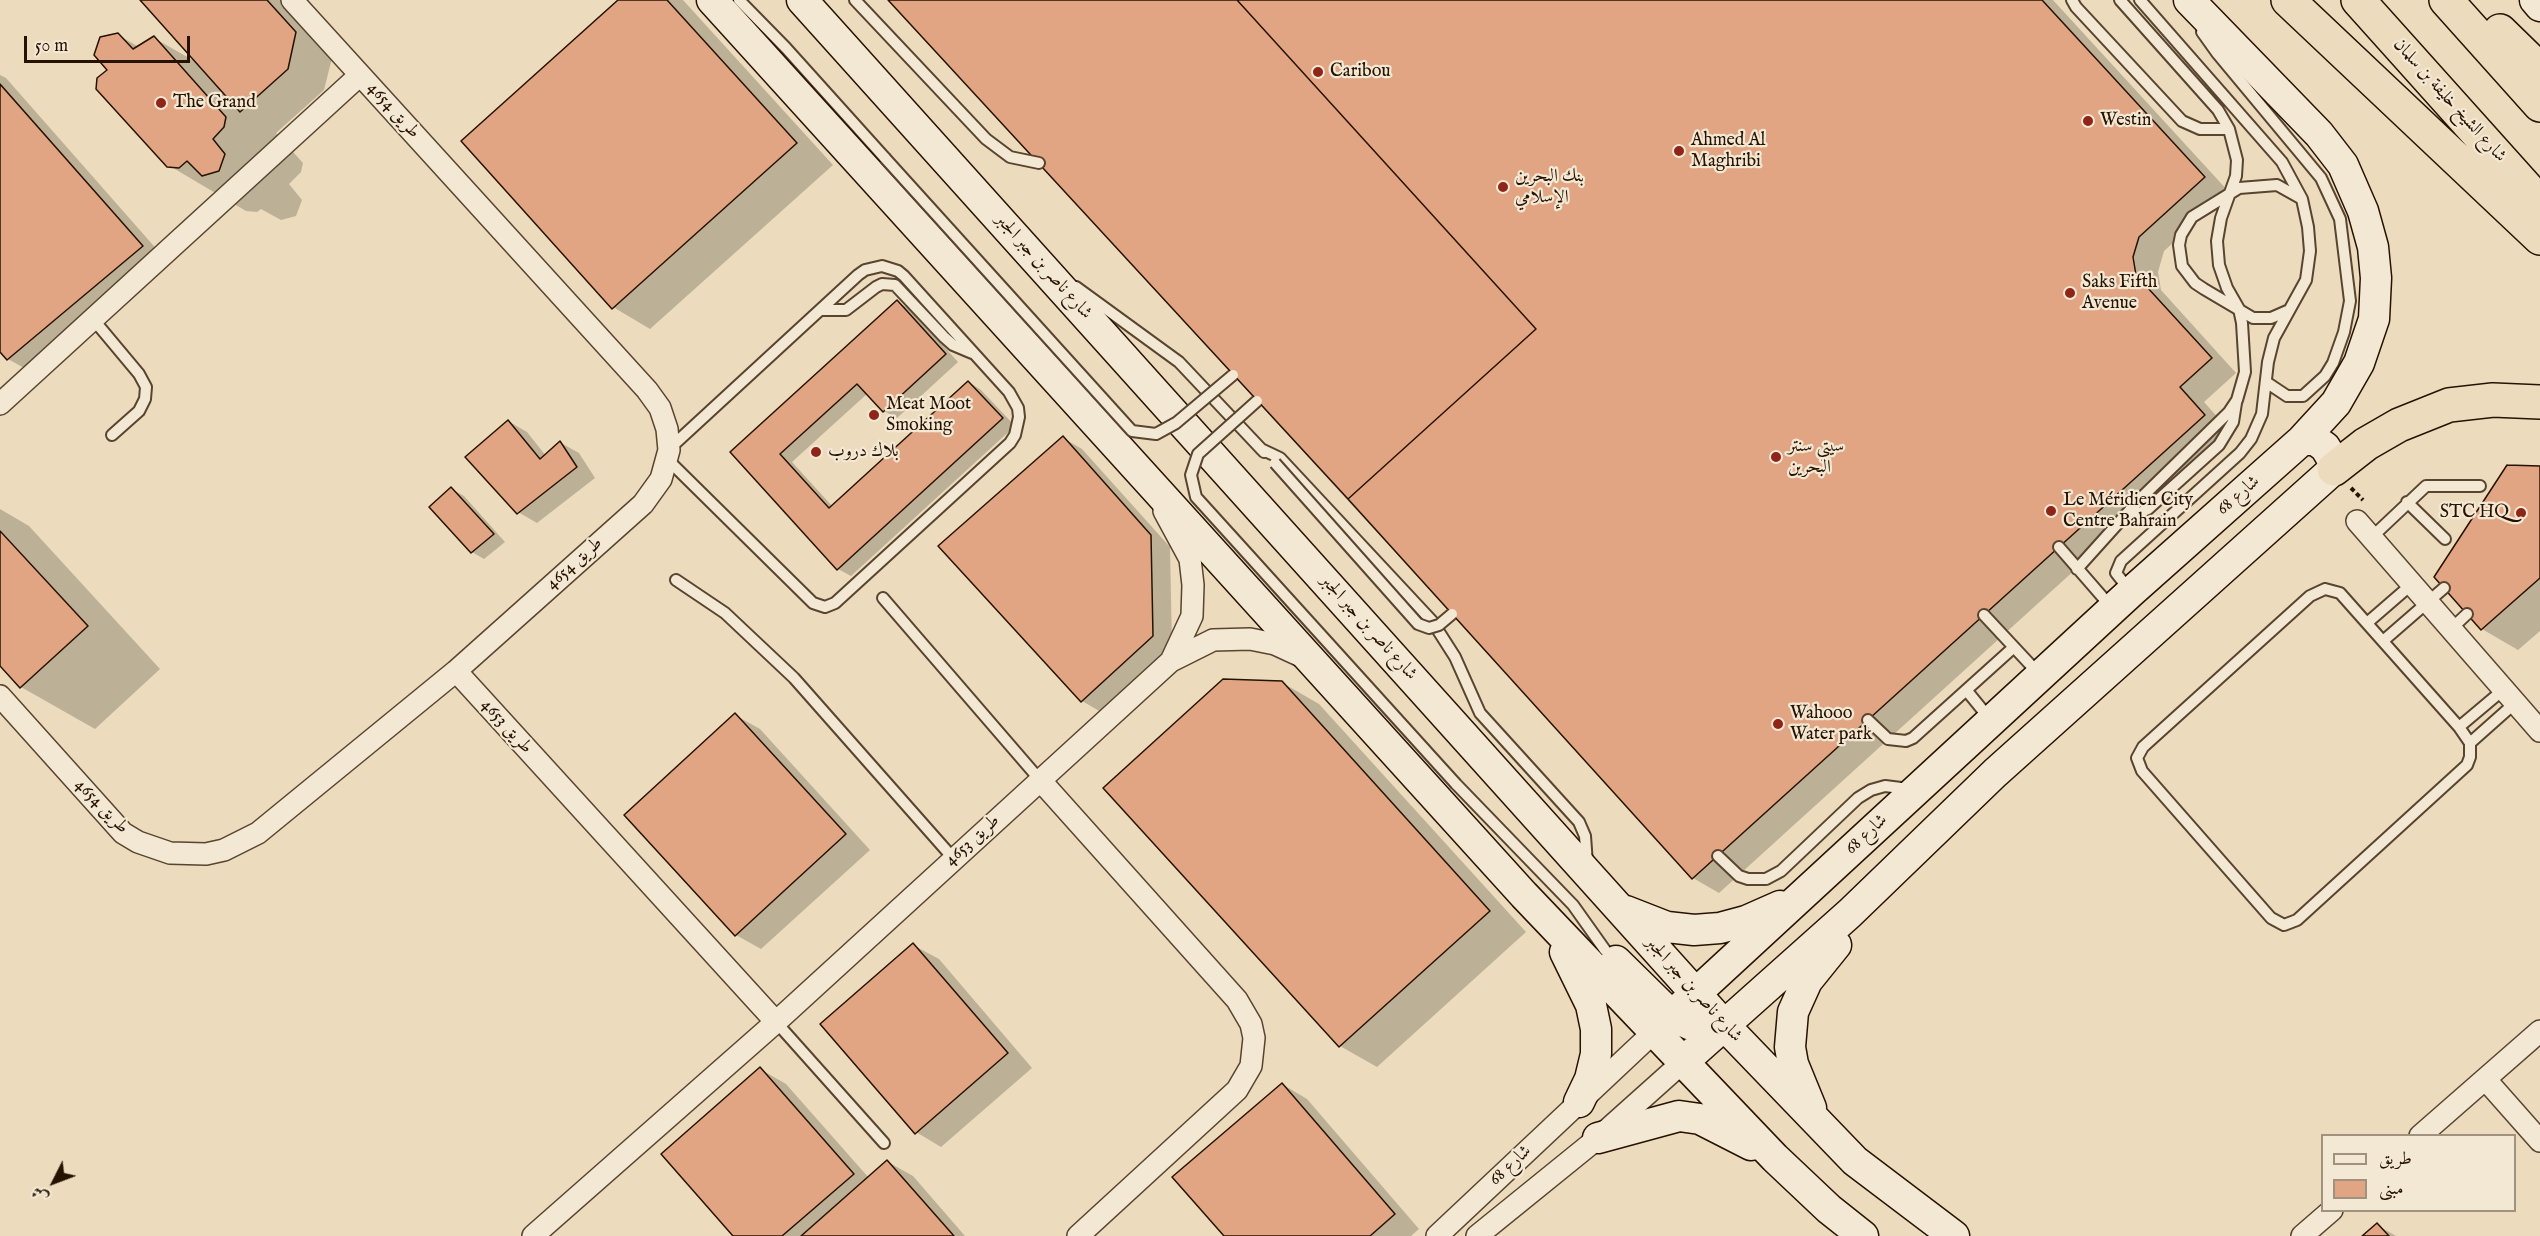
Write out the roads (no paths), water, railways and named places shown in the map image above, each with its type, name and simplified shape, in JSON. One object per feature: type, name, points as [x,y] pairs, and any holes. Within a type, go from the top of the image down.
[{"type":"highway","points":[[2288,0],[2540,238]]},
{"type":"highway","name":"شارع الشيخ خليفة بن سلمان","points":[[2358,0],[2540,203]]},
{"type":"highway","points":[[2446,0],[2540,105]]},
{"type":"highway","points":[[2469,0],[2540,70]]},
{"type":"highway","points":[[2334,469],[2366,444],[2399,425],[2449,405],[2493,400],[2540,402]]},
{"type":"main road","points":[[712,0],[1524,895],[1664,1023],[1697,1026],[1724,1025]]},
{"type":"main road","name":"شارع ناصر بن جبر الجبر","points":[[802,0],[1724,1025],[1818,1124],[1864,1168],[1954,1236]]},
{"type":"main road","name":"شارع 68","points":[[1664,1023],[2122,600],[2302,440],[2336,403],[2360,363],[2374,319],[2376,278],[2373,247],[2363,211],[2343,165],[2319,134],[2189,0]]},
{"type":"main road","points":[[2535,0],[2540,6]]},
{"type":"main road","points":[[2302,440],[2315,440],[2325,447],[2334,469]]},
{"type":"main road","name":"شارع 68","points":[[1683,1062],[1850,913],[1995,773],[2334,469]]},
{"type":"main road","points":[[1524,895],[1566,919],[1605,950],[1664,1023],[1683,1062],[1775,1158],[1829,1209],[1863,1236]]},
{"type":"main road","points":[[1618,907],[1642,920],[1667,927],[1694,930],[1720,928],[1746,921],[1802,896]]},
{"type":"main road","points":[[1818,1124],[1793,1064],[1790,1047],[1793,1012],[1807,981],[1836,944],[1850,913]]},
{"type":"main road","points":[[1547,918],[1582,983],[1591,1005],[1596,1029],[1596,1054],[1592,1071],[1579,1102]]},
{"type":"main road","points":[[1598,1138],[1659,1120],[1689,1117],[1710,1123],[1775,1158]]},
{"type":"street","name":"طريق 4654","points":[[0,696],[123,833],[153,849],[196,854],[224,850],[258,833],[456,671],[643,504],[661,479],[668,454],[667,429],[660,408],[647,390],[292,0]]},
{"type":"street","points":[[0,405],[360,75]]},
{"type":"street","name":"طريق 4653","points":[[1145,477],[1190,559],[1192,616],[1171,661]]},
{"type":"street","points":[[2357,520],[2540,731]]},
{"type":"street","name":"طريق 4653","points":[[533,1236],[776,1022],[1171,661],[1213,640],[1250,639],[1275,644],[1310,660]]},
{"type":"street","name":"طريق 4653","points":[[456,671],[776,1022]]},
{"type":"street","points":[[1040,780],[1237,999],[1251,1024],[1254,1038],[1251,1066],[1238,1090],[1078,1236]]},
{"type":"street","name":"شارع 68","points":[[1437,1236],[1664,1023]]},
{"type":"street","points":[[2422,1134],[2540,1031]]},
{"type":"street","name":"شارع 68","points":[[1477,1236],[1598,1138],[1683,1062]]},
{"type":"street","points":[[2486,1080],[2540,1141]]},
{"type":"street","points":[[2302,1236],[2330,1212]]},
{"type":"lane","points":[[739,0],[786,48],[1132,431],[1156,434],[1176,423],[1233,375]]},
{"type":"lane","points":[[855,0],[869,12],[986,139],[1010,157],[1039,163]]},
{"type":"lane","points":[[2072,0],[2182,121],[2200,129],[2229,129]]},
{"type":"lane","points":[[2120,0],[2218,110],[2229,129],[2236,160],[2236,176],[2221,218],[2217,241],[2219,265],[2227,288],[2239,309],[2244,338],[2245,372],[2233,422],[2219,445],[2148,509],[2122,521]]},
{"type":"lane","points":[[2122,600],[2117,566],[2240,453],[2251,439],[2262,414],[2274,338],[2306,280],[2310,251],[2308,227],[2301,199],[2294,182],[2270,145],[2140,0]]},
{"type":"lane","points":[[2181,0],[2217,53],[2321,178],[2340,219],[2350,301],[2344,332],[2333,363],[2325,376],[2303,396],[2287,396],[2266,382]]},
{"type":"lane","points":[[2287,311],[2271,318],[2253,318],[2195,283],[2182,266],[2179,256],[2181,235],[2192,217],[2239,188],[2277,185],[2301,199]]},
{"type":"lane","points":[[1035,259],[1157,344],[1200,382],[1418,624],[1429,628],[1439,625],[1452,614]]},
{"type":"lane","points":[[882,266],[890,267],[904,276],[1014,399],[1019,417],[1016,435],[835,603],[825,607],[813,603],[668,454],[820,310],[865,270],[882,266]]},
{"type":"lane","points":[[820,310],[846,310],[876,287],[895,285],[953,345],[974,353]]},
{"type":"lane","points":[[93,320],[139,374],[146,387],[145,399],[139,411],[112,435]]},
{"type":"lane","points":[[2077,569],[2140,499],[2229,412],[2237,400]]},
{"type":"lane","points":[[1257,401],[1198,454],[1191,475],[1196,497],[1456,784],[1573,905],[1605,950]]},
{"type":"lane","points":[[1261,449],[1280,458],[1432,621],[1455,657],[1480,713],[1579,822],[1585,836],[1588,873]]},
{"type":"lane","points":[[2372,537],[2420,490],[2432,485],[2480,486]]},
{"type":"lane","points":[[2407,502],[2445,539]]},
{"type":"lane","points":[[2059,547],[2077,569],[2122,600]]},
{"type":"lane","points":[[676,580],[725,613],[794,678],[953,858]]},
{"type":"lane","points":[[2367,623],[2412,584]]},
{"type":"lane","points":[[2383,641],[2444,588]]},
{"type":"lane","points":[[2325,589],[2340,593],[2383,641],[2459,727],[2470,743],[2470,757],[2467,765],[2297,920],[2284,925],[2271,918],[2138,765],[2137,758],[2143,747],[2317,591],[2325,589]]},
{"type":"lane","points":[[883,598],[1040,780]]},
{"type":"lane","points":[[2451,629],[2467,614]]},
{"type":"lane","points":[[1984,615],[2040,676]]},
{"type":"lane","points":[[1869,720],[1888,739],[1906,741],[1921,733],[2014,647]]},
{"type":"lane","points":[[1967,691],[1991,721]]},
{"type":"lane","points":[[2470,743],[2509,697]]},
{"type":"lane","points":[[2459,727],[2509,697]]},
{"type":"lane","points":[[1718,856],[1739,876],[1748,879],[1766,879],[1781,871],[1858,798],[1871,790],[1885,786],[1916,790]]},
{"type":"lane","points":[[776,1022],[884,1143]]},
{"type":"place","name":"Caribou","points":[[1318,72]]},
{"type":"place","name":"The Grand","points":[[161,103]]},
{"type":"place","name":"Westin","points":[[2088,121]]},
{"type":"place","name":"Ahmed Al Maghribi","points":[[1679,151]]},
{"type":"place","name":"بنك البحرين الإسلامي","points":[[1503,187]]},
{"type":"place","name":"Saks Fifth Avenue","points":[[2070,293]]},
{"type":"place","name":"Meat Moot Smoking","points":[[874,415]]},
{"type":"place","name":"بلاك دروب","points":[[816,452]]},
{"type":"place","name":"سيتي سنتر البحرين","points":[[1776,457]]},
{"type":"place","name":"Le Méridien City Centre Bahrain","points":[[2051,511]]},
{"type":"place","name":"STC HQ","points":[[2521,513]]},
{"type":"place","name":"Wahooo Water park","points":[[1778,724]]}]
